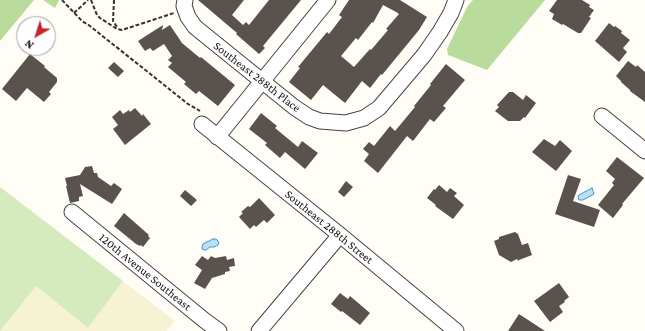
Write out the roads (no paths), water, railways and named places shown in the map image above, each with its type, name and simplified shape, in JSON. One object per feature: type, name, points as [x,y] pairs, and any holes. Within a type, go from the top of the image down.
[{"type":"street","points":[[217,136],[328,0]]},
{"type":"street","name":"Southeast 288th Place","points":[[182,6],[195,27],[294,107],[309,117],[320,121],[346,123],[364,118],[379,108],[424,55],[440,32],[456,0]]},
{"type":"street","points":[[602,116],[645,151]]},
{"type":"street","name":"Southeast 288th Street","points":[[202,118],[217,136],[456,331]]},
{"type":"street","name":"120th Avenue Southeast","points":[[72,212],[219,331]]},
{"type":"street","points":[[260,331],[340,235]]},
{"type":"water","points":[[592,188],[594,194],[583,200],[579,200],[579,195]]},
{"type":"water","points":[[213,239],[218,241],[218,245],[210,247],[206,250],[202,249],[203,244]]}]
